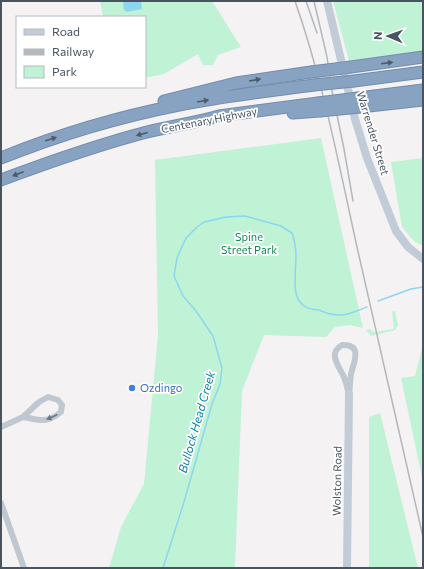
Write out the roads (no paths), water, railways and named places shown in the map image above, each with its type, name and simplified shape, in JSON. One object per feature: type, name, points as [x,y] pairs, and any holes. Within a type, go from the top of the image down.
[{"type":"highway","points":[[151,111],[163,102],[208,89],[257,79],[423,57]]},
{"type":"highway","name":"Centenary Highway","points":[[1,158],[49,140],[151,111],[206,100],[423,72]]},
{"type":"highway","name":"Centenary Highway","points":[[1,180],[51,161],[110,142],[219,116],[359,102],[423,90]]},
{"type":"highway","points":[[359,102],[423,100]]},
{"type":"street","name":"Warrender Street","points":[[326,1],[354,119],[367,158],[396,231],[408,247],[423,259]]},
{"type":"street","name":"Wolston Road","points":[[347,568],[349,394],[356,356],[355,350],[348,344],[338,347],[334,353],[335,360],[343,376],[349,394]]},
{"type":"street","points":[[1,427],[23,417],[39,402],[48,397],[58,400],[62,405],[61,412],[52,419],[45,420],[23,417]]},
{"type":"street","points":[[1,503],[24,568]]},
{"type":"water","points":[[125,1],[141,1],[142,9],[127,12],[124,10],[123,3]]},
{"type":"waterway","name":"Bullock Head Creek","points":[[163,568],[184,502],[212,404],[220,384],[222,368],[213,336],[196,311],[183,296],[174,276],[177,258],[186,238],[204,222],[226,217],[245,216],[281,226],[292,233],[294,239],[296,254],[295,287],[298,298],[304,306],[328,314],[336,315],[349,314],[367,307]]},
{"type":"waterway","name":"Bullock Head Creek","points":[[378,301],[411,289],[423,287]]},
{"type":"railway","points":[[295,1],[314,62],[330,123],[423,537]]},
{"type":"railway","points":[[306,1],[317,33]]},
{"type":"railway","points":[[314,1],[327,57],[331,86],[353,201]]},
{"type":"place","name":"Ozdingo","points":[[132,388]]},
{"type":"park label","name":"Spine Street Park","points":[[249,243]]}]
